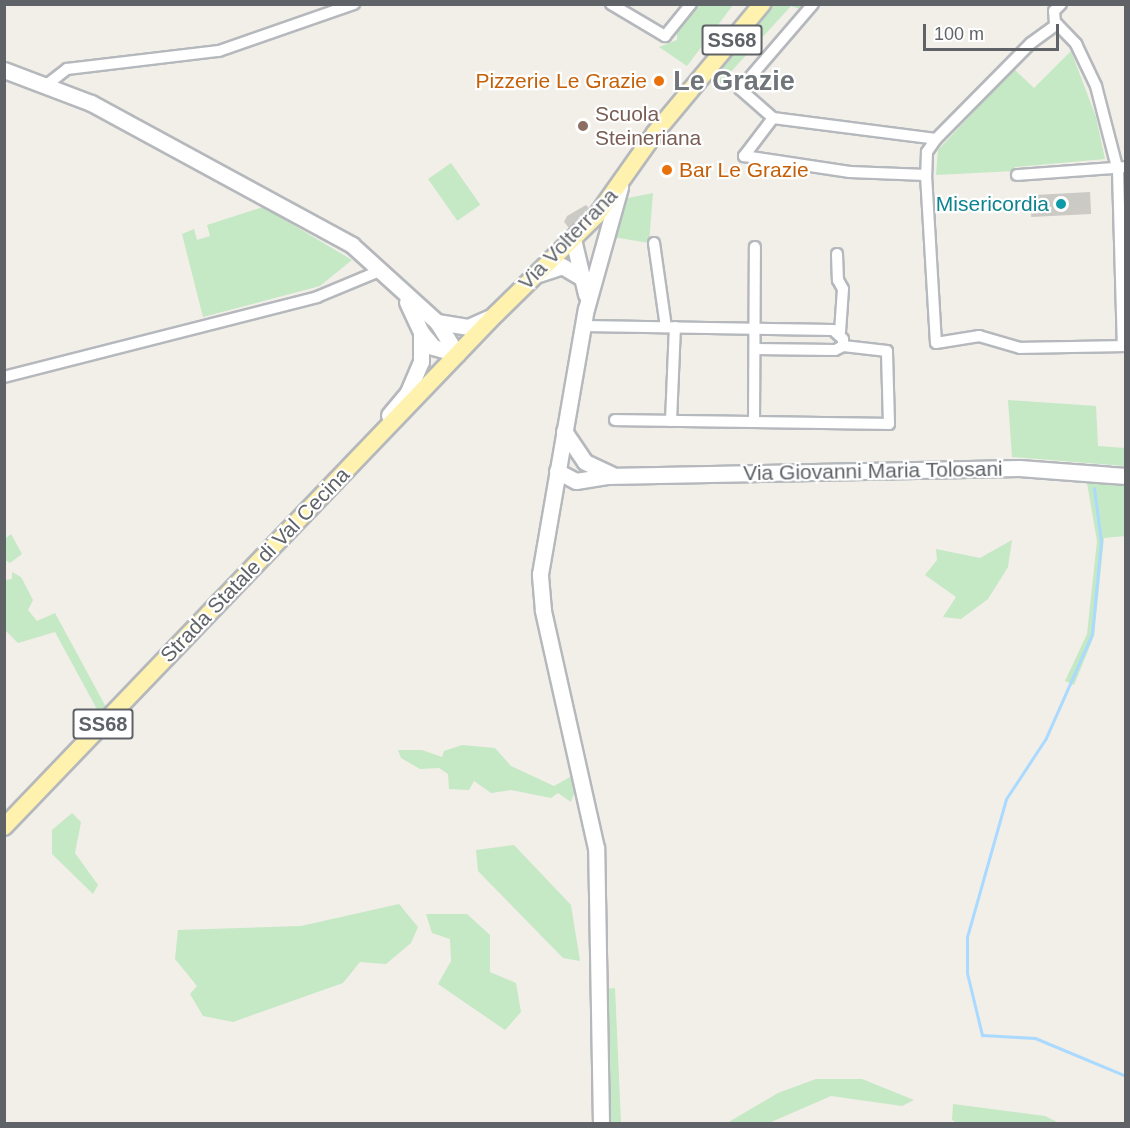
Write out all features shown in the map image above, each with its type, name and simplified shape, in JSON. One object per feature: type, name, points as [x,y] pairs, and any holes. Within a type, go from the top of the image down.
[{"type":"main road","name":"Via Volterrana","points":[[506,304],[573,239],[620,184],[655,133],[762,4]]},
{"type":"main road","points":[[4,70],[49,83],[327,230],[382,270],[437,322],[457,354]]},
{"type":"main road","points":[[601,1124],[596,848],[542,601],[541,569],[586,309],[620,184]]},
{"type":"main road","points":[[573,239],[587,243],[598,259]]},
{"type":"main road","points":[[573,239],[584,279],[586,309]]},
{"type":"main road","points":[[533,276],[561,266],[584,279]]},
{"type":"main road","points":[[393,282],[421,332],[433,347],[457,354]]},
{"type":"main road","points":[[437,322],[452,327],[474,326],[506,304]]},
{"type":"main road","name":"Strada Statale di Val Cecina","points":[[4,827],[506,304]]},
{"type":"main road","points":[[335,483],[412,386],[422,357],[421,332]]},
{"type":"main road","points":[[551,510],[588,474],[564,431]]},
{"type":"main road","name":"Via Giovanni Maria Tolosani","points":[[557,471],[572,481],[588,474],[620,476],[1019,468],[1125,476]]},
{"type":"street","points":[[49,83],[67,69],[219,51],[354,4]]},
{"type":"street","points":[[610,4],[665,36],[691,4]]},
{"type":"street","points":[[813,4],[740,89],[772,118],[936,139]]},
{"type":"street","points":[[1055,24],[936,139],[927,152],[926,175],[936,343],[979,336],[1020,348],[1124,347],[1122,169],[1094,82],[1072,38],[1055,24],[1054,11],[1061,4]]},
{"type":"street","points":[[772,118],[744,156],[850,172],[926,175]]},
{"type":"street","points":[[1017,175],[1122,169]]},
{"type":"street","points":[[654,243],[670,327],[671,421]]},
{"type":"street","points":[[754,422],[755,247]]},
{"type":"street","points":[[837,254],[838,280],[843,289],[840,332],[843,346]]},
{"type":"street","points":[[4,377],[325,294],[382,270]]},
{"type":"street","points":[[583,326],[754,328],[840,332]]},
{"type":"street","points":[[615,420],[889,424],[887,351],[843,346],[830,350],[754,349]]},
{"type":"green space","points":[[696,5],[733,5],[687,66],[659,47],[677,40],[677,29]]},
{"type":"green space","points":[[771,5],[804,5],[800,9],[791,6],[717,87],[709,79]]},
{"type":"green space","points":[[1071,51],[1096,117],[1105,159],[1015,167],[1014,171],[936,175],[938,150],[1014,69],[1034,88]]},
{"type":"green space","points":[[451,163],[480,205],[457,221],[428,179]]},
{"type":"green space","points":[[653,193],[649,243],[613,237],[623,199]]},
{"type":"green space","points":[[263,207],[352,260],[320,286],[203,317],[182,234],[194,229],[197,240],[210,236],[207,225]]},
{"type":"green space","points":[[1008,400],[1096,406],[1098,446],[1125,448],[1125,466],[1012,457]]},
{"type":"green space","points":[[1097,481],[1125,484],[1125,536],[1104,538],[1094,636],[1074,685],[1065,681],[1087,634],[1097,541],[1087,483]]},
{"type":"green space","points":[[11,534],[22,554],[10,563],[5,560],[5,539]]},
{"type":"green space","points":[[1012,540],[1008,567],[988,599],[961,619],[943,617],[956,597],[925,575],[937,560],[936,549],[980,558]]},
{"type":"green space","points":[[12,572],[21,577],[33,600],[28,610],[37,621],[55,613],[106,707],[99,713],[55,632],[18,643],[5,630],[5,580],[12,579]]},
{"type":"green space","points":[[462,745],[495,748],[511,766],[554,786],[572,776],[576,788],[571,802],[558,793],[551,798],[511,790],[491,793],[474,781],[469,790],[449,789],[448,774],[439,768],[420,769],[401,758],[398,750],[422,750],[442,757],[444,751]]},
{"type":"green space","points":[[72,813],[81,822],[75,853],[98,885],[93,894],[52,854],[52,830]]},
{"type":"green space","points":[[514,845],[571,905],[580,961],[563,958],[478,871],[476,850]]},
{"type":"green space","points":[[399,904],[418,927],[411,943],[386,964],[360,962],[343,983],[233,1022],[203,1016],[190,994],[197,986],[175,959],[178,930],[301,926]]},
{"type":"green space","points":[[426,914],[467,914],[490,935],[490,972],[516,983],[521,1012],[505,1030],[438,984],[451,961],[450,939],[432,933]]},
{"type":"green space","points":[[615,988],[621,1123],[605,1123],[604,989]]},
{"type":"green space","points":[[816,1079],[862,1079],[914,1100],[902,1106],[831,1096],[769,1123],[727,1123],[778,1093]]},
{"type":"green space","points":[[953,1104],[1045,1116],[1059,1123],[957,1123],[952,1120]]},
{"type":"building","name":"Misericordia","points":[[1090,192],[1091,214],[1031,217],[1030,195]]},
{"type":"building","points":[[586,205],[589,208],[569,228],[564,222],[567,216]]},
{"type":"waterway","points":[[1094,488],[1101,542],[1092,634],[1046,738],[1006,799],[967,937],[967,973],[982,1035],[1035,1038],[1126,1076]]},
{"type":"place","name":"Pizzerie Le Grazie","points":[[659,81]]},
{"type":"place","name":"Scuola Steineriana","points":[[583,126]]},
{"type":"place","name":"Bar Le Grazie","points":[[667,170]]},
{"type":"place","name":"Misericordia","points":[[1061,204]]},
{"type":"district","name":"Le Grazie","points":[[734,82]]}]
